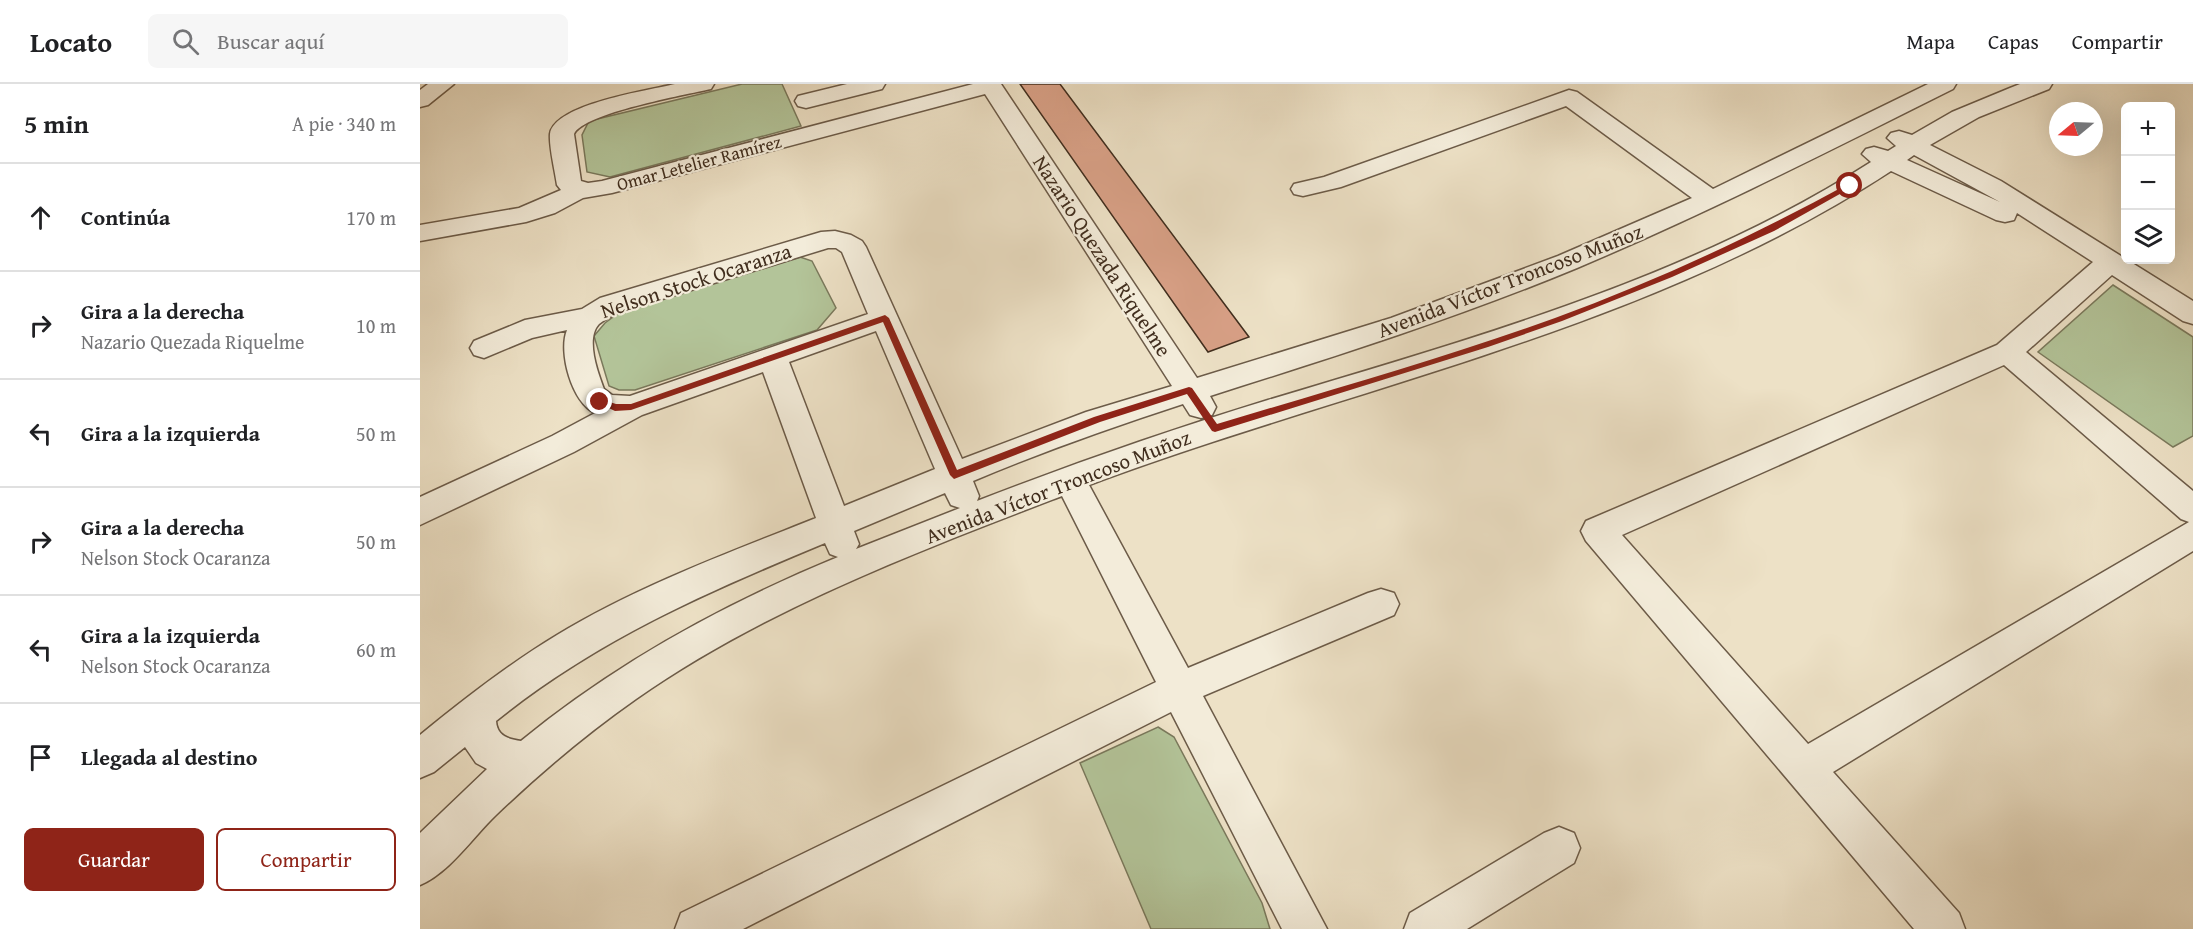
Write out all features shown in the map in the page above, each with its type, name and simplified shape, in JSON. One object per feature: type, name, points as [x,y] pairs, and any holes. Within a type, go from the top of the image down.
[{"type":"street","points":[[420,100],[443,84]]},
{"type":"street","points":[[578,190],[566,182],[562,134],[569,123],[600,109],[703,84]]},
{"type":"street","points":[[818,132],[803,93],[874,84]]},
{"type":"street","name":"Avenida Víctor Troncoso Muñoz","points":[[420,759],[476,713],[570,646],[706,577],[1087,423],[1401,324],[1587,254],[1711,200],[1945,84]]},
{"type":"street","name":"Avenida Víctor Troncoso Muñoz","points":[[420,864],[529,760],[607,698],[695,641],[800,588],[972,516],[1215,428],[1485,345],[1616,297],[1771,229],[1840,192],[1974,111],[2041,84]]},
{"type":"street","name":"Omar Letelier Ramírez","points":[[420,233],[492,222],[548,207],[566,199],[578,190],[603,188],[991,85]]},
{"type":"street","name":"Nazario Quezada Riquelme","points":[[991,85],[1215,428]]},
{"type":"street","points":[[1304,189],[1332,182],[1569,97],[1711,200]]},
{"type":"street","points":[[1867,123],[1902,153],[1959,195],[2073,238],[2193,314]]},
{"type":"street","points":[[1837,139],[1902,153]]},
{"type":"street","name":"Nelson Stock Ocaranza","points":[[885,318],[631,407],[615,408],[592,396],[579,346],[579,337],[589,318],[610,304],[801,246],[837,239],[848,242],[853,247],[885,318],[972,516]]},
{"type":"street","points":[[1943,929],[1598,531],[2007,352],[2110,262]]},
{"type":"street","points":[[484,348],[525,330],[573,318],[589,318]]},
{"type":"street","points":[[2007,352],[2193,510]]},
{"type":"street","points":[[773,358],[852,567]]},
{"type":"street","points":[[420,512],[563,444],[631,407]]},
{"type":"street","points":[[1070,480],[1305,929]]},
{"type":"street","points":[[1804,768],[2193,534]]},
{"type":"street","points":[[697,929],[1179,689],[1381,603]]},
{"type":"street","points":[[476,713],[476,726],[480,739],[487,748],[498,756],[513,760],[529,760]]},
{"type":"street","points":[[1426,929],[1559,848]]},
{"type":"green space","points":[[742,84],[782,84],[801,126],[610,177],[587,172],[582,135],[589,121]]},
{"type":"green space","points":[[800,257],[812,261],[836,308],[817,330],[635,390],[619,390],[609,386],[594,336],[605,323],[620,312]]},
{"type":"green space","points":[[2113,285],[2193,337],[2193,436],[2173,447],[2038,352]]},
{"type":"green space","points":[[1158,727],[1174,737],[1262,903],[1270,929],[1151,929],[1080,763]]},
{"type":"building","points":[[1020,84],[1060,84],[1249,337],[1208,352]]},
{"type":"route","points":[[600,402],[615,408],[631,407],[885,318],[954,475],[1097,420],[1189,390],[1215,428],[1485,345],[1559,319],[1670,275],[1771,229],[1850,186]]}]
